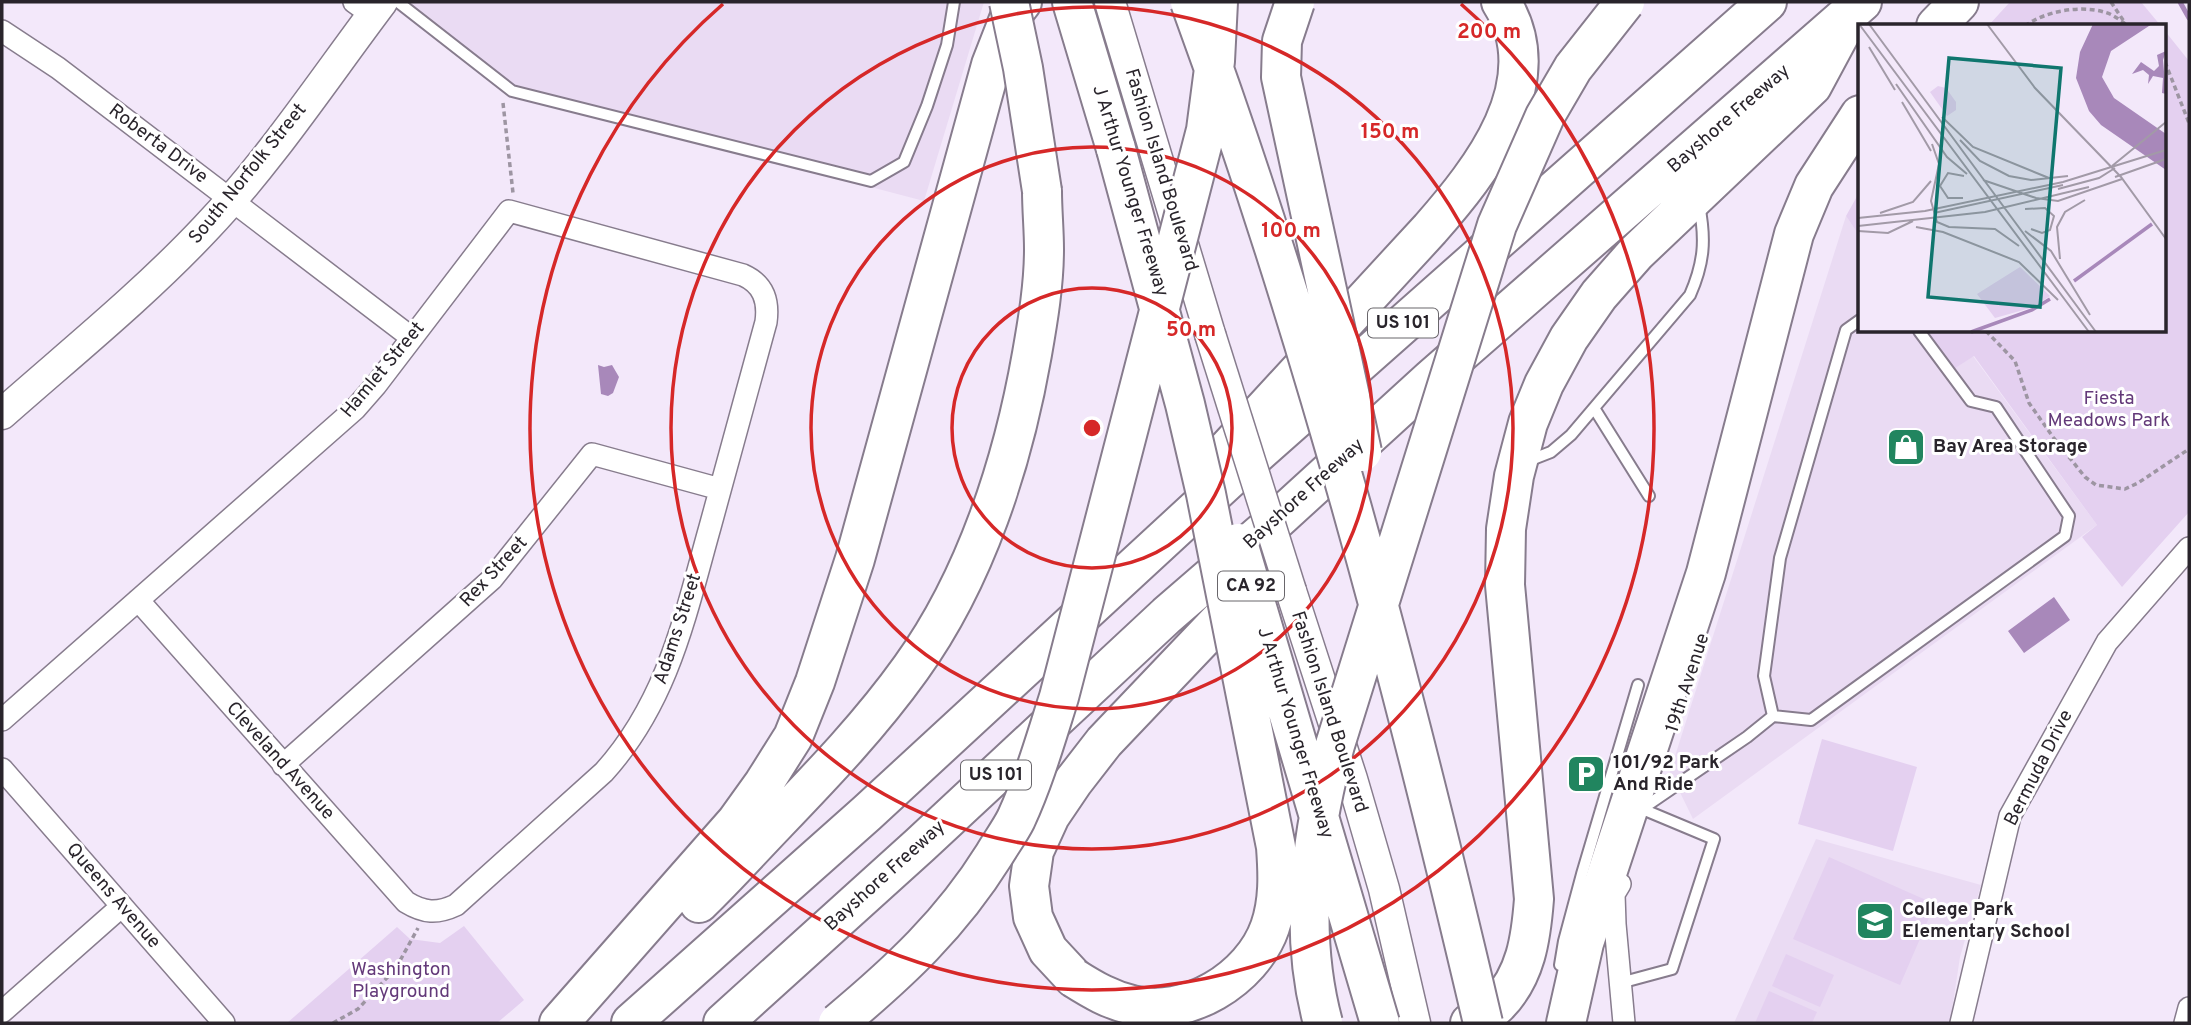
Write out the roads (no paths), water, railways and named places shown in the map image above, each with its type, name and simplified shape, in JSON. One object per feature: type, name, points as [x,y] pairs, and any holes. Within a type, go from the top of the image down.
[{"type":"highway","points":[[572,1023],[702,900],[868,723],[912,666],[946,609],[982,533],[1004,474],[1025,394],[1038,320],[1044,250],[1042,191],[1023,68],[1009,2]]},
{"type":"highway","points":[[559,1023],[736,822],[793,737],[815,682],[855,559],[991,65],[1009,19],[1022,2]]},
{"type":"highway","name":"J Arthur Younger Freeway","points":[[1072,2],[1212,455],[1380,1023]]},
{"type":"highway","points":[[1190,2],[1264,212],[1321,395],[1372,576],[1483,1023]]},
{"type":"highway","points":[[838,1023],[898,973],[945,923],[984,872],[1015,821],[1036,770],[1059,697],[1206,130],[1215,61],[1218,2]]},
{"type":"highway","points":[[1295,2],[1282,41],[1281,77],[1382,547],[1420,767]]},
{"type":"highway","points":[[1043,650],[1458,197],[1486,156],[1507,118],[1517,86],[1518,48],[1508,12],[1501,2]]},
{"type":"highway","points":[[1323,1023],[1308,920],[1320,801],[1335,744],[1497,225],[1545,116],[1573,68],[1625,2]]},
{"type":"highway","name":"US 101","points":[[632,1023],[867,813],[1294,420],[1768,2]]},
{"type":"highway","points":[[1938,24],[1959,2]]},
{"type":"highway","points":[[1470,1023],[1497,1006],[1518,978],[1531,941],[1534,899],[1505,585],[1506,528],[1516,466],[1528,424],[1544,384],[1569,338],[1599,295],[1636,253],[1812,86],[1857,6]]},
{"type":"highway","name":"Bayshore Freeway","points":[[723,1023],[930,836],[1167,615],[1270,526],[1431,379],[1857,6]]},
{"type":"highway","points":[[1566,1023],[1584,943],[1706,573],[1794,234],[1814,186],[1858,118]]},
{"type":"highway","points":[[1116,149],[1185,404],[1206,494],[1276,847],[1278,888],[1270,928],[1252,958],[1228,982],[1199,999],[1167,1007],[1134,1006],[1101,996],[1074,978],[1048,950],[1033,917],[1029,886],[1034,850],[1050,816],[1104,742],[1223,617],[1270,526]]},
{"type":"main road","name":"Fashion Island Boulevard","points":[[1110,2],[1210,334],[1352,779],[1384,889],[1415,1023]]},
{"type":"main road","name":"South Norfolk Street","points":[[2,414],[170,264],[231,200],[369,6]]},
{"type":"street","name":"Roberta Drive","points":[[5,40],[58,68],[412,338]]},
{"type":"street","name":"Hamlet Street","points":[[2,720],[355,409],[509,211],[743,275],[752,279],[764,295]]},
{"type":"street","name":"Adams Street","points":[[430,912],[444,911],[456,905],[579,797],[624,750],[656,698],[668,668],[766,322],[768,312],[764,295]]},
{"type":"street","name":"Rex Street","points":[[284,765],[492,579],[592,454],[720,489]]},
{"type":"street","name":"19th Avenue","points":[[1624,1023],[1614,894],[1629,867],[1732,547]]},
{"type":"street","name":"Bermuda Drive","points":[[1961,1023],[2010,816],[2106,642],[2189,548]]},
{"type":"street","name":"Cleveland Avenue","points":[[138,600],[406,902],[430,912]]},
{"type":"street","name":"Queens Avenue","points":[[2,769],[224,1023]]},
{"type":"street","points":[[2,1012],[121,906]]},
{"type":"street","points":[[2185,1023],[2189,1008]]},
{"type":"lane","points":[[398,2],[512,91],[871,181],[904,162],[927,106],[947,46],[954,2]]},
{"type":"lane","points":[[1516,466],[1552,452],[1571,435],[1690,295],[1700,273],[1704,240],[1697,195]]},
{"type":"lane","points":[[1773,716],[1764,676],[1780,558],[1846,330],[1858,321]]},
{"type":"lane","points":[[1620,983],[1672,969],[1714,839],[1648,807],[1773,716],[1811,720],[2065,536],[2069,516],[1996,407],[1971,401],[1920,332]]},
{"type":"lane","points":[[1594,408],[1648,496]]},
{"type":"lane","points":[[1558,977],[1564,941],[1582,874],[1638,685]]},
{"type":"lane","points":[[1577,905],[1613,827]]},
{"type":"waterway","points":[[2180,2],[2189,18]]},
{"type":"place","name":"Bay Area Storage","points":[[1906,447]]},
{"type":"place","name":"101/92 Park And Ride","points":[[1586,774]]},
{"type":"place","name":"College Park Elementary School","points":[[1875,921]]},
{"type":"park label","name":"Fiesta Meadows Park","points":[[2109,410]]},
{"type":"park label","name":"Washington Playground","points":[[401,981]]}]
